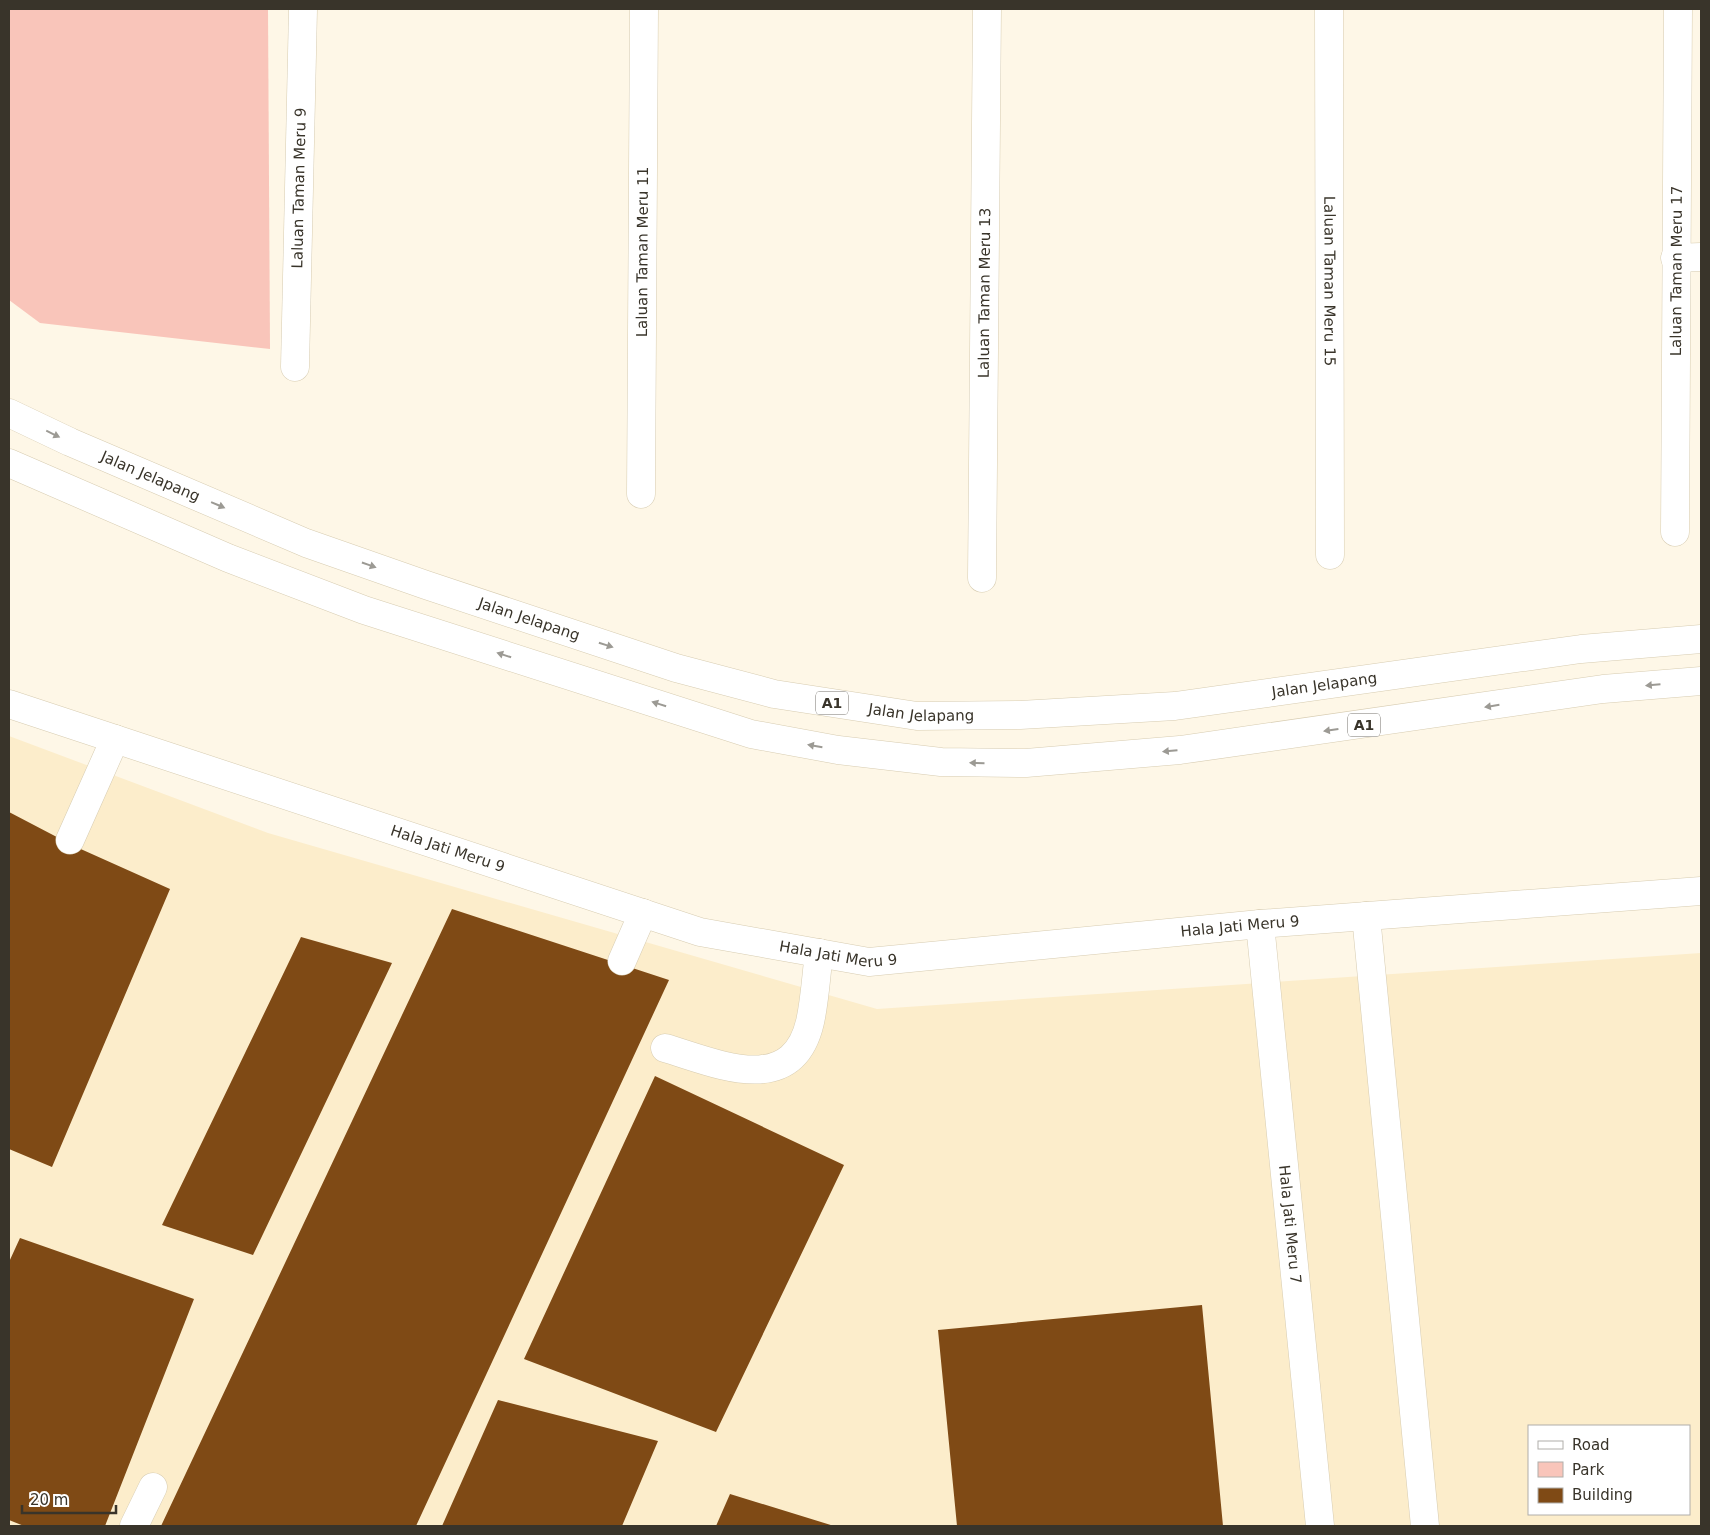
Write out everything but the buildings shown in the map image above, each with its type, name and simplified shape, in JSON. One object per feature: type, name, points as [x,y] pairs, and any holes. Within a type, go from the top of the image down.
[{"type":"street","name":"Laluan Taman Meru 9","points":[[296,367],[303,9]]},
{"type":"street","name":"Laluan Taman Meru 11","points":[[641,494],[644,9]]},
{"type":"street","name":"Laluan Taman Meru 13","points":[[982,578],[987,9]]},
{"type":"street","name":"Laluan Taman Meru 15","points":[[1329,9],[1330,555]]},
{"type":"street","name":"Laluan Taman Meru 17","points":[[1675,532],[1688,257],[1678,9]]},
{"type":"street","name":"Jalan Jelapang","points":[[9,413],[70,442],[306,543],[426,585],[685,671],[774,694],[917,716],[1020,715],[1175,706],[1581,649],[1701,639]]},
{"type":"street","name":"A1","points":[[9,463],[228,558],[364,610],[751,734],[838,750],[941,762],[1026,763],[1180,750],[1603,689],[1701,681]]},
{"type":"street","name":"Hala Jati Meru 9","points":[[9,704],[700,932],[869,962],[1260,924],[1701,891]]},
{"type":"street","points":[[70,840],[115,739]]},
{"type":"street","points":[[622,961],[643,913]]},
{"type":"street","points":[[1366,916],[1425,1526]]},
{"type":"street","name":"Hala Jati Meru 7","points":[[1260,924],[1320,1526]]},
{"type":"street","points":[[665,1048],[730,1068],[765,1070],[781,1064],[799,1050],[809,1023],[819,953]]},
{"type":"street","points":[[134,1526],[153,1487]]},
{"type":"shaded area","points":[[9,736],[268,833],[877,1009],[1701,953],[1701,1526],[9,1526]]},
{"type":"green space","points":[[9,9],[268,9],[270,349],[40,323],[9,300]]}]
